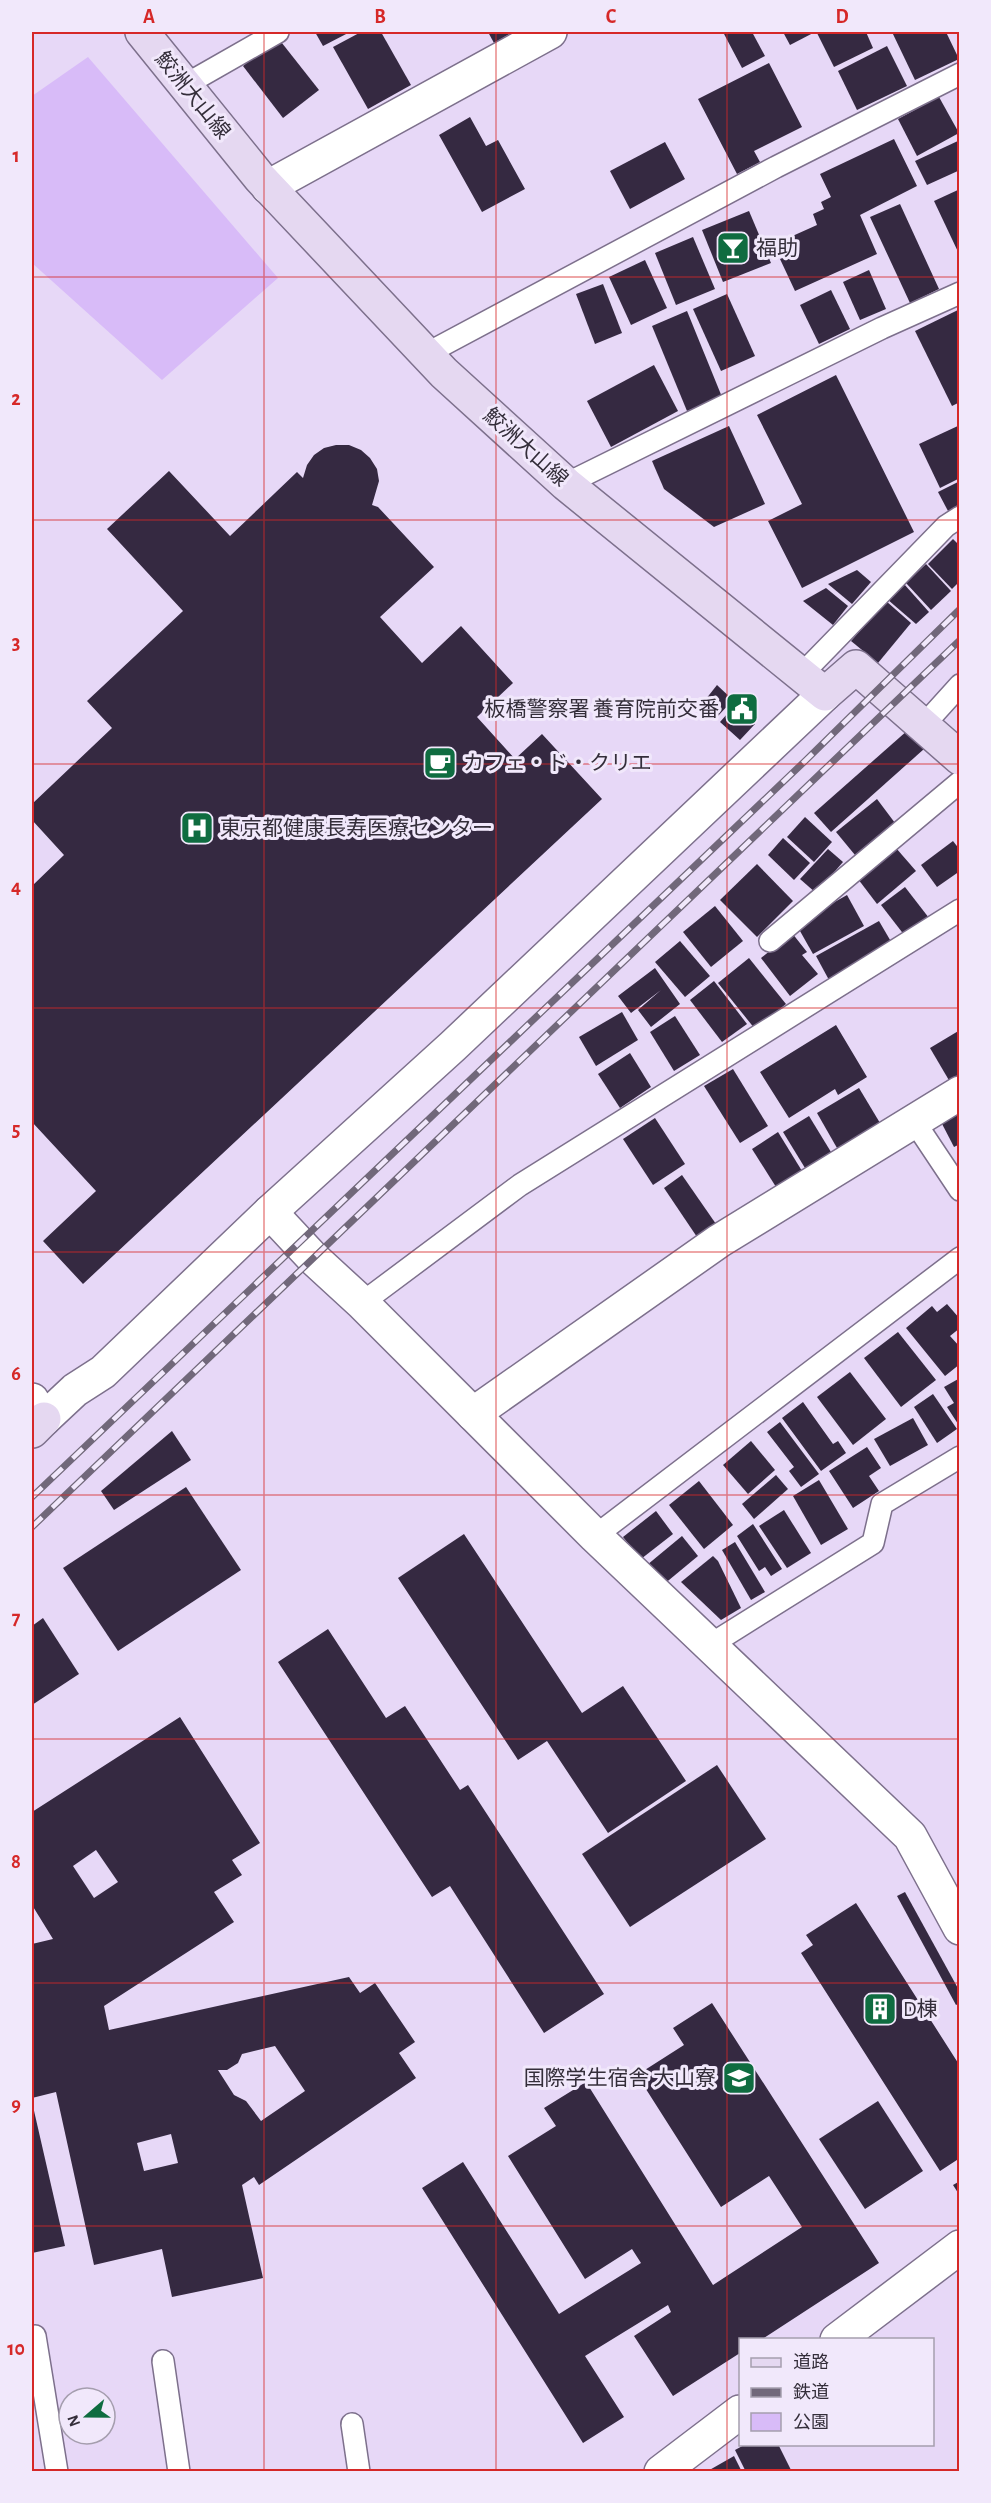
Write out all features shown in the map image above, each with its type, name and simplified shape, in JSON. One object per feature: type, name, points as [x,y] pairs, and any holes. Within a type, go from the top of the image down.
[{"type":"main road","name":"鮫洲大山線","points":[[142,32],[268,187],[426,354],[566,484],[813,685]]},
{"type":"main road","points":[[813,685],[856,667],[960,758]]},
{"type":"street","points":[[268,187],[550,32]]},
{"type":"street","points":[[36,1417],[103,1372],[270,1212],[462,1038],[813,685]]},
{"type":"street","points":[[473,1414],[719,1241],[960,1093]]},
{"type":"street","points":[[270,1212],[313,1258],[362,1303],[595,1536],[910,1836],[957,1918]]},
{"type":"street","points":[[840,2338],[960,2247]]},
{"type":"street","points":[[661,2472],[739,2414]]},
{"type":"lane","points":[[185,85],[278,32]]},
{"type":"lane","points":[[426,354],[776,167],[960,74]]},
{"type":"lane","points":[[566,484],[882,328],[960,293]]},
{"type":"lane","points":[[813,685],[946,526],[960,517]]},
{"type":"lane","points":[[922,727],[960,685]]},
{"type":"lane","points":[[770,941],[960,782]]},
{"type":"lane","points":[[362,1303],[520,1185],[960,910]]},
{"type":"lane","points":[[914,1121],[960,1190]]},
{"type":"lane","points":[[595,1536],[960,1258]]},
{"type":"lane","points":[[710,1645],[873,1543],[882,1504],[960,1457]]},
{"type":"lane","points":[[35,2336],[57,2472]]},
{"type":"lane","points":[[163,2361],[179,2472]]},
{"type":"lane","points":[[352,2424],[359,2472]]},
{"type":"green space","points":[[88,57],[278,278],[162,380],[32,263],[32,96]]},
{"type":"building","points":[[315,32],[350,32],[323,46]]},
{"type":"building","points":[[361,32],[381,32],[411,85],[368,109],[333,47]]},
{"type":"building","points":[[488,32],[513,32],[494,43]]},
{"type":"building","points":[[723,32],[752,32],[765,56],[742,68]]},
{"type":"building","points":[[783,32],[815,32],[790,45]]},
{"type":"building","points":[[866,32],[873,48],[834,67],[817,33]]},
{"type":"building","points":[[892,32],[946,32],[959,59],[915,80]]},
{"type":"building","points":[[278,38],[319,90],[283,118],[243,66]]},
{"type":"building","points":[[887,46],[907,86],[857,110],[838,71]]},
{"type":"building","points":[[769,63],[802,127],[754,151],[760,162],[737,174],[698,99]]},
{"type":"building","points":[[939,97],[959,133],[917,156],[898,119]]},
{"type":"building","points":[[470,117],[486,146],[498,140],[525,189],[482,212],[439,135]]},
{"type":"building","points":[[894,139],[917,186],[860,215],[877,254],[795,291],[780,259],[795,253],[788,238],[817,225],[813,214],[824,209],[821,202],[831,197],[820,174]]},
{"type":"building","points":[[960,140],[960,170],[927,185],[915,161]]},
{"type":"building","points":[[665,142],[685,179],[630,209],[610,171]]},
{"type":"building","points":[[960,189],[960,256],[934,201]]},
{"type":"building","points":[[900,204],[939,289],[910,303],[870,217]]},
{"type":"building","points":[[749,211],[771,263],[723,282],[702,230]]},
{"type":"building","points":[[693,237],[715,289],[676,305],[655,253]]},
{"type":"building","points":[[645,260],[667,308],[631,325],[609,277]]},
{"type":"building","points":[[869,270],[886,309],[860,320],[843,282]]},
{"type":"building","points":[[603,284],[622,333],[595,344],[576,294]]},
{"type":"building","points":[[831,290],[850,329],[819,344],[800,305]]},
{"type":"building","points":[[727,294],[755,356],[721,371],[693,309]]},
{"type":"building","points":[[960,309],[960,402],[952,406],[915,331]]},
{"type":"building","points":[[687,311],[722,397],[687,411],[652,326]]},
{"type":"building","points":[[654,365],[678,411],[611,447],[587,401]]},
{"type":"building","points":[[836,375],[914,532],[802,588],[768,521],[802,504],[757,415]]},
{"type":"building","points":[[960,425],[960,478],[940,488],[919,444]]},
{"type":"building","points":[[729,426],[765,504],[714,527],[664,489],[652,461]]},
{"type":"building","points":[[349,445],[361,450],[370,458],[377,469],[379,481],[372,505],[378,507],[434,567],[380,617],[422,663],[461,626],[513,683],[477,717],[515,759],[542,734],[602,799],[83,1284],[43,1241],[96,1191],[32,1122],[32,886],[64,855],[32,820],[32,804],[112,728],[87,701],[183,611],[107,529],[169,471],[230,536],[297,472],[303,478],[307,465],[314,455],[324,448]]},
{"type":"building","points":[[960,481],[960,504],[948,511],[938,492]]},
{"type":"building","points":[[953,539],[960,546],[960,581],[952,589],[928,564]]},
{"type":"building","points":[[926,564],[951,591],[931,610],[906,583]]},
{"type":"building","points":[[857,570],[871,582],[852,604],[828,584]]},
{"type":"building","points":[[904,584],[929,612],[916,624],[887,599]]},
{"type":"building","points":[[826,588],[848,606],[833,625],[803,601]]},
{"type":"building","points":[[886,601],[911,623],[878,663],[851,641]]},
{"type":"building","points":[[717,685],[733,700],[717,717],[702,704]]},
{"type":"building","points":[[742,697],[752,707],[745,714],[755,724],[740,740],[720,722]]},
{"type":"building","points":[[908,730],[924,749],[831,832],[814,813]]},
{"type":"building","points":[[877,799],[895,823],[855,855],[836,832]]},
{"type":"building","points":[[805,817],[832,842],[814,862],[787,837]]},
{"type":"building","points":[[783,838],[810,863],[794,880],[768,855]]},
{"type":"building","points":[[953,841],[960,850],[960,871],[937,887],[921,865]]},
{"type":"building","points":[[896,848],[916,871],[877,904],[858,879]]},
{"type":"building","points":[[828,849],[843,862],[816,893],[800,879]]},
{"type":"building","points":[[757,864],[793,901],[757,937],[720,900]]},
{"type":"building","points":[[905,887],[929,918],[905,936],[881,905]]},
{"type":"building","points":[[847,895],[864,926],[813,954],[796,924]]},
{"type":"building","points":[[715,906],[743,941],[711,967],[683,932]]},
{"type":"building","points":[[879,921],[893,945],[829,980],[816,956]]},
{"type":"building","points":[[792,933],[807,952],[802,955],[818,974],[790,996],[761,958]]},
{"type":"building","points":[[680,941],[710,976],[685,997],[655,962]]},
{"type":"building","points":[[749,958],[786,1004],[755,1029],[718,983]]},
{"type":"building","points":[[655,968],[680,1004],[651,1027],[638,1010],[661,990],[631,1013],[618,996]]},
{"type":"building","points":[[714,981],[747,1024],[722,1042],[690,1000]]},
{"type":"building","points":[[622,1012],[638,1040],[596,1066],[579,1037]]},
{"type":"building","points":[[675,1016],[700,1055],[674,1071],[650,1032]]},
{"type":"building","points":[[836,1025],[867,1077],[838,1095],[835,1089],[789,1118],[760,1072]]},
{"type":"building","points":[[960,1030],[960,1076],[950,1082],[930,1048]]},
{"type":"building","points":[[630,1053],[651,1087],[620,1108],[598,1074]]},
{"type":"building","points":[[733,1069],[768,1126],[740,1143],[704,1086]]},
{"type":"building","points":[[859,1088],[880,1123],[837,1148],[817,1113]]},
{"type":"building","points":[[960,1107],[960,1144],[954,1147],[939,1118]]},
{"type":"building","points":[[809,1116],[831,1152],[805,1168],[783,1132]]},
{"type":"building","points":[[655,1118],[685,1164],[653,1185],[623,1139]]},
{"type":"building","points":[[778,1132],[802,1171],[776,1187],[752,1149]]},
{"type":"building","points":[[682,1175],[716,1224],[697,1237],[664,1188]]},
{"type":"building","points":[[947,1304],[960,1319],[960,1328],[950,1336],[960,1347],[960,1364],[945,1376],[906,1328],[932,1306],[937,1312]]},
{"type":"building","points":[[898,1332],[936,1380],[901,1407],[864,1358]]},
{"type":"building","points":[[850,1372],[886,1419],[853,1445],[817,1397]]},
{"type":"building","points":[[960,1378],[960,1427],[947,1407],[954,1403],[944,1387]]},
{"type":"building","points":[[933,1394],[957,1429],[937,1443],[914,1407]]},
{"type":"building","points":[[803,1402],[833,1444],[838,1441],[846,1453],[821,1471],[782,1418]]},
{"type":"building","points":[[913,1418],[928,1445],[890,1466],[874,1439]]},
{"type":"building","points":[[780,1422],[819,1474],[801,1487],[789,1471],[794,1467],[767,1432]]},
{"type":"building","points":[[172,1431],[191,1460],[114,1510],[101,1491]]},
{"type":"building","points":[[751,1441],[775,1470],[748,1494],[723,1465]]},
{"type":"building","points":[[867,1447],[881,1468],[869,1476],[879,1491],[853,1508],[829,1471]]},
{"type":"building","points":[[776,1475],[788,1489],[754,1519],[742,1504]]},
{"type":"building","points":[[819,1480],[848,1529],[821,1545],[793,1496]]},
{"type":"building","points":[[699,1481],[733,1525],[704,1549],[669,1505]]},
{"type":"building","points":[[186,1487],[241,1570],[118,1651],[63,1568]]},
{"type":"building","points":[[784,1510],[811,1553],[787,1568],[759,1526]]},
{"type":"building","points":[[656,1511],[673,1534],[641,1559],[623,1537]]},
{"type":"building","points":[[753,1524],[782,1569],[771,1576],[765,1567],[759,1571],[737,1536]]},
{"type":"building","points":[[464,1534],[582,1713],[623,1686],[686,1781],[608,1833],[547,1741],[518,1760],[398,1578]]},
{"type":"building","points":[[682,1536],[698,1556],[663,1585],[647,1565]]},
{"type":"building","points":[[735,1542],[765,1592],[751,1600],[722,1550]]},
{"type":"building","points":[[713,1556],[718,1561],[741,1608],[721,1620],[681,1582]]},
{"type":"building","points":[[43,1618],[79,1674],[32,1705],[32,1626]]},
{"type":"building","points":[[328,1629],[386,1718],[405,1706],[460,1790],[468,1785],[604,1994],[544,2033],[450,1886],[432,1897],[278,1662]]},
{"type":"building","points":[[180,1717],[260,1843],[232,1860],[242,1875],[214,1892],[234,1922],[104,2006],[109,2030],[349,1977],[360,1993],[375,1983],[415,2042],[399,2053],[416,2078],[259,2185],[254,2177],[242,2185],[263,2278],[172,2297],[162,2249],[94,2265],[56,2092],[32,2098],[32,1944],[53,1939],[32,1905],[32,1812]],"holes":[[[96,1850],[118,1882],[94,1898],[73,1866]],[[275,2046],[305,2091],[261,2121],[246,2101],[234,2095],[218,2070],[227,2070],[238,2063],[242,2054]],[[171,2134],[178,2163],[144,2171],[137,2143]]]},
{"type":"building","points":[[717,1765],[766,1839],[630,1927],[582,1854]]},
{"type":"building","points":[[905,1892],[960,1992],[960,2003],[956,2005],[897,1896]]},
{"type":"building","name":"D棟","points":[[856,1903],[960,2066],[960,2158],[940,2171],[801,1953],[813,1945],[806,1935]]},
{"type":"building","points":[[712,2003],[879,2263],[764,2338],[739,2338],[739,2354],[673,2396],[634,2336],[671,2312],[668,2305],[585,2356],[624,2417],[583,2443],[422,2188],[463,2162],[559,2314],[641,2263],[632,2249],[585,2279],[508,2156],[556,2126],[544,2108],[586,2082],[713,2285],[802,2227],[769,2176],[721,2207],[637,2075],[684,2045],[673,2028]]},
{"type":"building","points":[[878,2101],[923,2171],[865,2209],[819,2139]]},
{"type":"building","points":[[32,2102],[65,2246],[32,2253]]},
{"type":"building","points":[[960,2181],[960,2196],[953,2185]]},
{"type":"building","points":[[742,2446],[779,2446],[792,2472],[746,2472],[735,2450]]},
{"type":"building","points":[[734,2456],[742,2472],[706,2472]]},
{"type":"railway","points":[[32,1497],[804,762],[960,609]]},
{"type":"railway","points":[[32,1527],[960,640]]},
{"type":"place","name":"福助","points":[[733,248]]},
{"type":"place","name":"板橋警察署 養育院前交番","points":[[742,709]]},
{"type":"place","name":"カフェ・ド・クリエ","points":[[440,763]]},
{"type":"place","name":"東京都健康長寿医療センター","points":[[197,828]]},
{"type":"place","name":"D棟","points":[[880,2009]]},
{"type":"place","name":"国際学生宿舎 大山寮","points":[[739,2078]]}]
